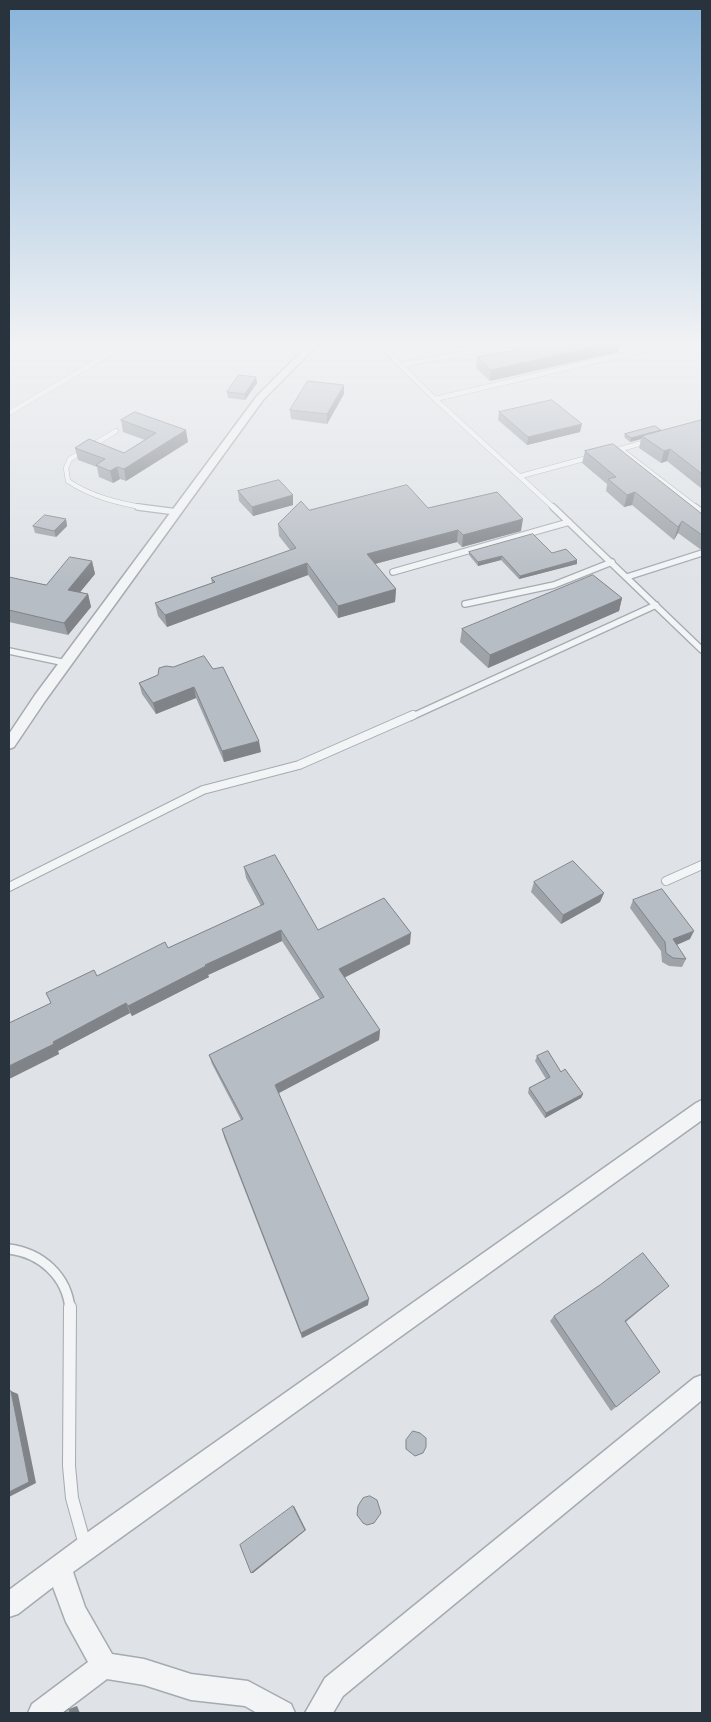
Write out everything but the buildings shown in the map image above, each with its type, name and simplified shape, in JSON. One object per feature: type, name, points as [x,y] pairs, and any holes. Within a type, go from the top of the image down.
[{"type":"street","points":[[9,744],[243,421]]},
{"type":"street","points":[[9,1605],[86,1547],[702,1109]]},
{"type":"street","points":[[318,1713],[334,1687],[702,1386]]},
{"type":"street","points":[[59,1568],[75,1614],[104,1666]]},
{"type":"street","points":[[40,1713],[104,1666],[144,1672],[191,1688],[248,1694],[282,1713]]},
{"type":"lane","points":[[460,421],[628,577],[702,650]]},
{"type":"lane","points":[[116,431],[70,459],[66,468],[68,482],[88,493],[130,505],[177,512]]},
{"type":"lane","points":[[604,453],[654,440]]},
{"type":"lane","points":[[620,449],[702,512]]},
{"type":"lane","points":[[521,476],[597,455]]},
{"type":"lane","points":[[393,572],[569,522]]},
{"type":"lane","points":[[628,577],[702,554]]},
{"type":"lane","points":[[465,604],[554,586],[612,562]]},
{"type":"lane","points":[[9,887],[203,790],[299,765],[342,748],[656,605]]},
{"type":"lane","points":[[9,651],[66,664]]},
{"type":"lane","points":[[666,880],[702,865]]},
{"type":"lane","points":[[9,1249],[22,1250],[53,1268],[68,1294],[71,1317],[68,1466],[72,1498],[86,1547]]}]
